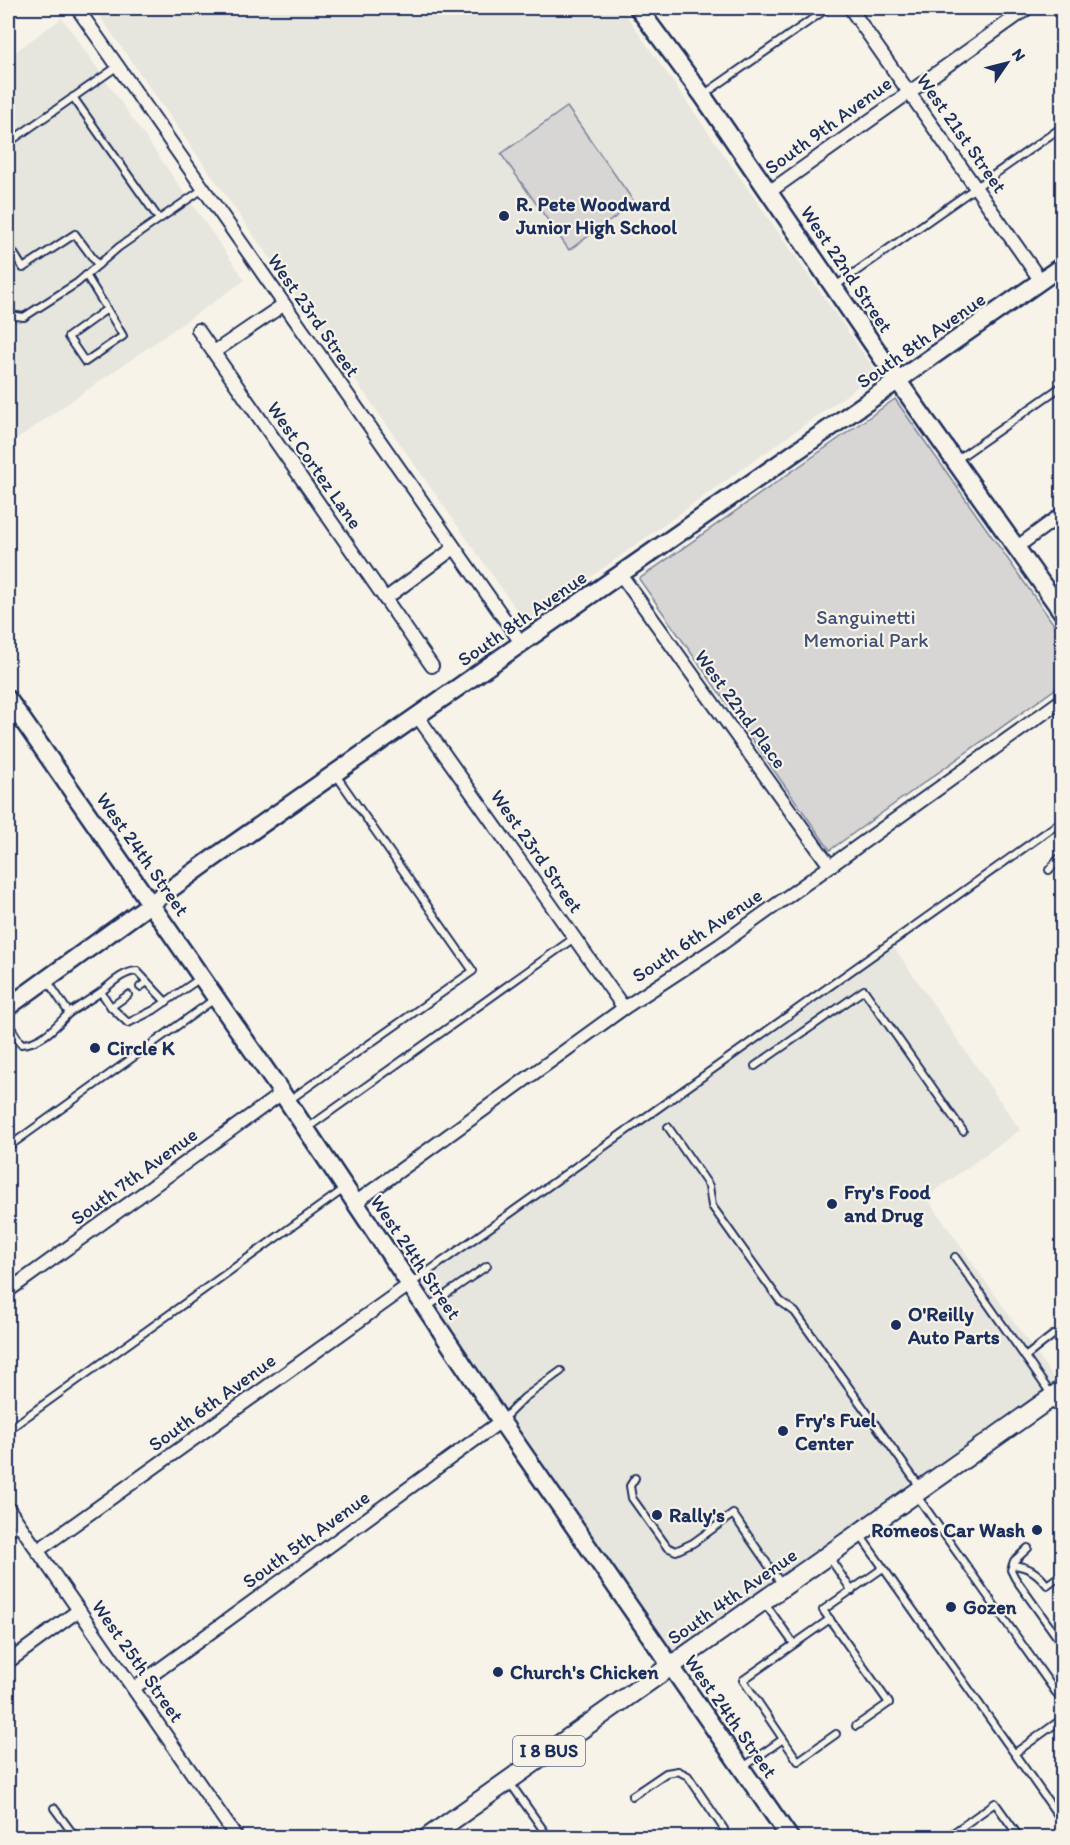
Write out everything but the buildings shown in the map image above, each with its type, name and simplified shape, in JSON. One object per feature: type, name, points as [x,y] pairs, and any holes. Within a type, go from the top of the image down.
[{"type":"main road","name":"South 4th Avenue","points":[[427,1838],[919,1492],[1059,1399]]},
{"type":"street","name":"West 23rd Street","points":[[77,8],[522,644]]},
{"type":"street","name":"West 22nd Street","points":[[638,8],[703,96],[833,288],[1062,612]]},
{"type":"street","name":"West 21st Street","points":[[850,8],[1041,281]]},
{"type":"street","name":"South 9th Avenue","points":[[769,192],[1028,8]]},
{"type":"street","name":"South 8th Avenue","points":[[8,1006],[151,902],[1062,266]]},
{"type":"street","points":[[214,352],[283,304]]},
{"type":"street","name":"West Cortez Lane","points":[[198,330],[432,666]]},
{"type":"street","points":[[1017,547],[1062,514]]},
{"type":"street","points":[[385,599],[454,548]]},
{"type":"street","name":"West 22nd Place","points":[[621,575],[830,866]]},
{"type":"street","name":"West 24th Street","points":[[8,699],[202,976],[501,1421],[790,1838]]},
{"type":"street","name":"South 6th Avenue","points":[[355,1203],[624,1008],[720,945],[1062,700]]},
{"type":"street","name":"West 23rd Street","points":[[418,717],[624,1008]]},
{"type":"street","name":"South 7th Avenue","points":[[8,1291],[285,1098]]},
{"type":"street","name":"South 6th Avenue","points":[[37,1551],[409,1285]]},
{"type":"street","name":"South 5th Avenue","points":[[134,1688],[501,1421]]},
{"type":"street","name":"West 25th Street","points":[[8,1508],[237,1838]]},
{"type":"street","points":[[8,1662],[79,1610]]},
{"type":"lane","points":[[703,96],[828,8]]},
{"type":"lane","points":[[8,143],[119,66]]},
{"type":"lane","points":[[73,97],[159,219]]},
{"type":"lane","points":[[833,288],[1062,127]]},
{"type":"lane","points":[[8,315],[24,317],[86,275],[119,247],[203,189]]},
{"type":"lane","points":[[8,244],[23,268],[75,234],[98,265]]},
{"type":"lane","points":[[86,275],[107,309],[123,336],[85,362],[68,337],[107,309]]},
{"type":"lane","points":[[955,462],[1062,386]]},
{"type":"lane","points":[[285,1098],[473,971],[336,774]]},
{"type":"lane","points":[[409,1285],[1062,821]]},
{"type":"lane","points":[[1048,870],[1062,855]]},
{"type":"lane","points":[[306,1129],[574,938]]},
{"type":"lane","points":[[8,1023],[21,1044],[32,1044],[45,1036],[69,1013],[130,971],[136,971],[166,1002]]},
{"type":"lane","points":[[100,992],[111,1007],[128,1023],[166,1002],[202,976]]},
{"type":"lane","points":[[46,978],[69,1013]]},
{"type":"lane","points":[[140,987],[147,982]]},
{"type":"lane","points":[[755,1066],[864,990],[963,1131]]},
{"type":"lane","points":[[111,1007],[128,995]]},
{"type":"lane","points":[[8,1147],[216,998]]},
{"type":"lane","points":[[668,1127],[710,1186],[711,1206],[780,1302],[795,1312],[1062,1701]]},
{"type":"lane","points":[[8,1430],[345,1188]]},
{"type":"lane","points":[[955,1257],[1025,1357],[1059,1399]]},
{"type":"lane","points":[[425,1309],[487,1266]]},
{"type":"lane","points":[[1025,1357],[1053,1335]]},
{"type":"lane","points":[[501,1421],[524,1398],[561,1371]]},
{"type":"lane","points":[[635,1478],[630,1486],[632,1498],[667,1547],[676,1551],[693,1543],[733,1514],[784,1588]]},
{"type":"lane","points":[[8,1534],[19,1526]]},
{"type":"lane","points":[[860,1535],[1062,1821]]},
{"type":"lane","points":[[1028,1548],[1020,1553],[1011,1570],[1062,1644]]},
{"type":"lane","points":[[828,1556],[852,1591]]},
{"type":"lane","points":[[1013,1565],[1031,1568],[1047,1586],[1062,1574]]},
{"type":"lane","points":[[856,1726],[889,1703],[824,1610],[883,1568]]},
{"type":"lane","points":[[764,1602],[794,1644]]},
{"type":"lane","points":[[830,1619],[743,1680],[798,1761],[836,1734]]},
{"type":"lane","points":[[1015,1753],[1062,1719]]},
{"type":"lane","points":[[742,1768],[783,1739]]},
{"type":"lane","points":[[632,1796],[666,1773],[678,1770],[688,1776],[724,1829],[724,1838]]},
{"type":"lane","points":[[508,1780],[549,1838]]},
{"type":"lane","points":[[946,1838],[995,1803],[1020,1838]]},
{"type":"lane","points":[[54,1808],[76,1838]]},
{"type":"shaded area","name":"R. Pete Woodward Junior High School","points":[[94,8],[621,8],[877,373],[526,623]]},
{"type":"shaded area","points":[[62,18],[245,280],[8,445],[8,57]]},
{"type":"shaded area","points":[[891,943],[1020,1130],[926,1197],[1062,1390],[671,1667],[409,1285]]},
{"type":"green space","points":[[567,107],[635,203],[569,250],[501,154]]},
{"type":"green space","name":"Sanguinetti Memorial Park","points":[[895,399],[1062,636],[1062,684],[830,850],[639,579]]},
{"type":"place","name":"R. Pete Woodward Junior High School","points":[[504,216]]},
{"type":"place","name":"Circle K","points":[[95,1048]]},
{"type":"place","name":"Fry's Food and Drug","points":[[832,1204]]},
{"type":"place","name":"O'Reilly Auto Parts","points":[[896,1325]]},
{"type":"place","name":"Fry's Fuel Center","points":[[783,1431]]},
{"type":"place","name":"Rally's","points":[[657,1515]]},
{"type":"place","name":"Romeos Car Wash","points":[[1037,1530]]},
{"type":"place","name":"Gozen","points":[[951,1607]]},
{"type":"place","name":"Church's Chicken","points":[[498,1672]]}]
